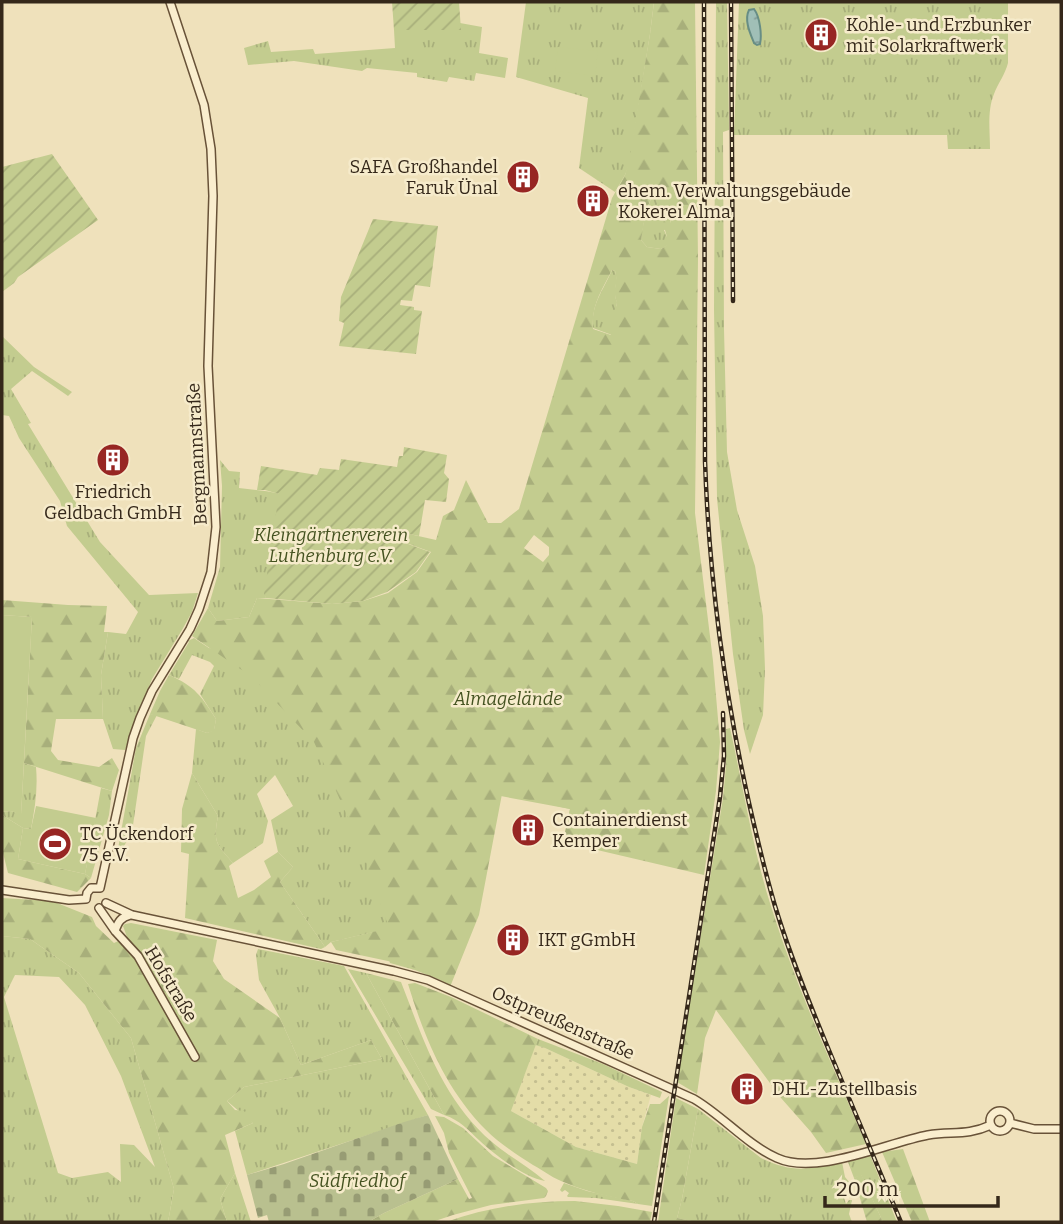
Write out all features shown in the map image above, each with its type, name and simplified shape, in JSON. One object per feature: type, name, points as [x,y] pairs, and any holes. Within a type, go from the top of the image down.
[{"type":"street","name":"Bergmannstraße","points":[[104,897],[133,738],[152,691],[190,629],[199,609],[211,572],[215,543],[216,505],[208,366],[213,196],[211,149],[204,105],[170,2]]},
{"type":"street","points":[[94,887],[104,897],[92,907],[86,899],[89,890],[94,887]]},
{"type":"street","points":[[2,890],[69,900],[86,899]]},
{"type":"street","name":"Ostpreußenstraße","points":[[104,897],[132,915],[423,978],[694,1099],[764,1150],[784,1160],[814,1162],[852,1156],[928,1135],[971,1132],[991,1125]]},
{"type":"street","name":"Hofstraße","points":[[104,897],[115,931],[138,957],[195,1057]]},
{"type":"street","points":[[115,931],[124,916],[132,915]]},
{"type":"street","points":[[1000,1110],[1008,1113],[1011,1119],[1006,1129],[1000,1131],[991,1125],[992,1114],[1000,1110]]},
{"type":"street","points":[[1010,1124],[1034,1129],[1061,1129]]},
{"type":"shaded area","points":[[535,1045],[651,1095],[642,1127],[637,1164],[576,1147],[511,1111]]},
{"type":"green space","points":[[392,2],[459,2],[461,30],[394,30]]},
{"type":"green space","points":[[526,2],[654,2],[629,165],[615,192],[579,168],[588,98],[516,77]]},
{"type":"green space","points":[[654,2],[695,2],[698,259],[695,513],[720,742],[704,875],[563,842],[570,809],[502,794],[479,915],[450,987],[432,973],[336,950],[331,942],[389,928],[360,844],[314,742],[252,677],[192,636],[208,608],[217,621],[249,617],[257,598],[332,604],[363,601],[388,593],[417,572],[431,552],[390,537],[396,531],[436,540],[443,516],[454,510],[466,480],[488,523],[501,523],[519,509],[612,198],[628,165]],"holes":[[[653,195],[657,198],[657,204],[667,208],[671,222],[671,228],[664,221],[663,223],[667,245],[661,249],[647,247],[641,240],[646,210]],[[612,270],[615,271],[617,304],[609,319],[611,335],[593,329],[595,305]],[[534,535],[549,547],[549,555],[543,562],[524,548]]]},
{"type":"green space","points":[[716,2],[727,2],[729,130],[723,132],[727,452],[737,510],[755,566],[763,616],[763,715],[750,754],[733,654],[717,499],[714,309]]},
{"type":"green space","points":[[739,2],[1008,2],[1008,63],[990,107],[990,149],[948,149],[947,135],[734,135]]},
{"type":"green space","points":[[460,23],[482,27],[479,53],[508,58],[505,78],[476,73],[474,81],[449,77],[447,82],[417,77],[417,73],[367,68],[362,71],[294,61],[248,65],[244,48],[268,41],[271,52],[313,49],[315,54],[395,48],[394,30],[460,30]]},
{"type":"green space","points":[[558,47],[598,51],[595,76],[555,71]]},
{"type":"green space","points":[[52,154],[98,220],[18,277],[2,292],[2,167]]},
{"type":"green space","points":[[653,195],[666,210],[672,229],[664,230],[668,245],[661,249],[647,247],[641,240]]},
{"type":"green space","points":[[373,219],[438,226],[430,287],[415,285],[412,301],[401,300],[400,305],[422,311],[416,354],[339,346],[344,323],[339,321],[341,297]]},
{"type":"green space","points":[[612,270],[616,275],[617,302],[612,335],[593,328],[593,319],[596,305]]},
{"type":"green space","points":[[2,336],[34,367],[72,392],[68,396],[32,371],[11,389],[31,423],[28,424],[100,542],[149,595],[198,593],[192,612],[152,679],[125,750],[113,749],[103,719],[101,675],[108,632],[126,634],[138,612],[67,526],[60,501],[19,438],[9,416],[2,415]]},
{"type":"green space","name":"Kleingärtnerverein Luthenburg e.V.","points":[[404,447],[447,455],[444,473],[449,479],[446,502],[425,500],[419,536],[394,531],[389,537],[430,552],[416,572],[387,592],[363,601],[332,604],[266,598],[264,594],[279,494],[257,490],[261,466],[317,475],[320,468],[339,470],[341,459],[397,467]]},
{"type":"green space","points":[[220,460],[229,471],[240,472],[239,488],[280,494],[266,598],[257,598],[249,617],[217,621],[208,608],[220,567]]},
{"type":"green space","points":[[2,600],[107,606],[104,632],[108,632],[101,675],[103,719],[56,719],[51,751],[58,760],[99,767],[112,758],[119,770],[112,791],[24,763],[32,617],[2,615]]},
{"type":"green space","points":[[2,615],[32,617],[21,815],[11,811],[2,812]]},
{"type":"green space","name":"Almagelände","points":[[194,638],[209,648],[717,722],[563,842],[570,809],[490,794],[445,982],[390,963],[378,931],[331,942],[325,947],[280,882],[293,867],[278,852],[271,820],[293,806],[275,775],[257,794],[268,821],[263,843],[233,863],[223,851],[216,837],[218,816],[192,773],[196,729],[207,733],[214,730],[216,719],[200,694],[214,666],[192,655],[179,679],[169,675],[188,641]]},
{"type":"green space","points":[[169,675],[185,683],[202,698],[216,719],[214,731],[207,733],[150,714]]},
{"type":"green space","points":[[150,714],[157,715],[146,736],[132,832],[116,860],[136,748]]},
{"type":"green space","points":[[730,728],[756,850],[776,923],[812,1018],[866,1144],[826,1153],[781,1098],[716,1010],[705,1038],[697,1094],[677,1082],[723,798],[726,729]]},
{"type":"green space","points":[[24,763],[36,767],[36,798],[31,829],[23,828],[2,815],[2,812],[11,811],[21,814]]},
{"type":"green space","points":[[192,773],[218,816],[217,842],[233,863],[229,866],[238,898],[271,877],[264,861],[278,852],[293,867],[280,882],[325,947],[321,949],[185,918],[189,854],[181,852],[182,809]]},
{"type":"green space","points":[[101,788],[112,791],[109,815],[91,878],[85,874]]},
{"type":"green space","name":"TC Ückendorf 75 e.V.","points":[[36,806],[96,818],[85,874],[18,859],[23,828],[31,829]]},
{"type":"green space","points":[[2,815],[23,828],[18,859],[85,874],[91,878],[77,892],[8,873],[2,849]]},
{"type":"green space","points":[[2,898],[52,901],[92,917],[96,926],[114,943],[127,937],[123,926],[131,923],[217,940],[213,961],[224,979],[280,1018],[301,1065],[371,1040],[382,1059],[244,1087],[227,1101],[235,1110],[244,1111],[253,1123],[225,1135],[235,1173],[220,1199],[227,1222],[168,1222],[174,1189],[131,1038],[79,973],[30,939],[2,936]]},
{"type":"green space","points":[[2,936],[30,939],[79,973],[131,1038],[174,1189],[168,1222],[2,1222]],"holes":[[[15,975],[59,977],[85,1005],[121,1076],[155,1167],[134,1145],[120,1144],[121,1182],[108,1172],[72,1178],[58,1173],[4,997]]]},
{"type":"green space","points":[[258,949],[344,966],[428,1115],[247,1175],[235,1131],[253,1123],[227,1101],[244,1087],[382,1059],[371,1040],[301,1065],[259,980],[256,955]]},
{"type":"green space","points":[[348,969],[366,973],[444,1115],[431,1109]]},
{"type":"green space","points":[[366,973],[401,982],[436,1068],[460,1107],[492,1142],[545,1181],[511,1165],[459,1123],[444,1115]]},
{"type":"green space","points":[[415,983],[451,997],[538,1039],[511,1111],[576,1147],[637,1164],[642,1127],[650,1104],[660,1104],[669,1096],[652,1206],[590,1192],[562,1181],[521,1157],[491,1135],[459,1098],[438,1062],[421,1024],[408,984]]},
{"type":"green space","points":[[538,1039],[603,1064],[662,1092],[660,1098],[535,1045]]},
{"type":"green space","points":[[676,1098],[698,1109],[677,1218],[696,1222],[658,1222]]},
{"type":"green space","points":[[698,1109],[761,1158],[773,1163],[801,1169],[842,1162],[845,1177],[850,1183],[845,1187],[840,1185],[846,1204],[852,1200],[849,1214],[852,1222],[696,1222],[677,1218]]},
{"type":"green space","name":"Südfriedhof","points":[[428,1115],[458,1179],[368,1222],[269,1222],[267,1215],[258,1218],[247,1175]]},
{"type":"green space","points":[[435,1116],[444,1117],[463,1128],[493,1156],[546,1188],[546,1196],[491,1205],[432,1222],[368,1222],[458,1179],[469,1199],[472,1198],[449,1153],[444,1133]]},
{"type":"green space","points":[[903,1149],[930,1222],[912,1222],[882,1152]]},
{"type":"green space","points":[[870,1155],[897,1222],[883,1222],[861,1175],[854,1178],[848,1162]]},
{"type":"green space","points":[[235,1173],[251,1222],[227,1222],[220,1199]]},
{"type":"green space","points":[[861,1174],[883,1222],[867,1222],[854,1178]]},
{"type":"green space","points":[[564,1183],[638,1204],[568,1197],[569,1193],[560,1190]]},
{"type":"green space","points":[[575,1201],[652,1212],[650,1222],[446,1222],[510,1206]]},
{"type":"water","points":[[754,9],[761,31],[760,44],[757,45],[747,22],[749,10]]},
{"type":"railway","points":[[704,2],[705,461],[710,547],[725,676],[749,803],[781,926],[817,1022],[901,1222]]},
{"type":"railway","points":[[731,2],[733,301]]},
{"type":"railway","points":[[654,1222],[720,797],[724,756],[723,713]]},
{"type":"place","name":"Kohle- und Erzbunker mit Solarkraftwerk","points":[[821,35]]},
{"type":"place","name":"SAFA Großhandel Faruk Ünal","points":[[523,177]]},
{"type":"place","name":"ehem. Verwaltungsgebäude Kokerei Alma","points":[[593,201]]},
{"type":"place","name":"Friedrich Geldbach GmbH","points":[[113,460]]},
{"type":"place","name":"Containerdienst Kemper","points":[[528,830]]},
{"type":"place","name":"TC Ückendorf 75 e.V.","points":[[55,844]]},
{"type":"place","name":"IKT gGmbH","points":[[513,940]]},
{"type":"place","name":"DHL-Zustellbasis","points":[[747,1089]]}]
